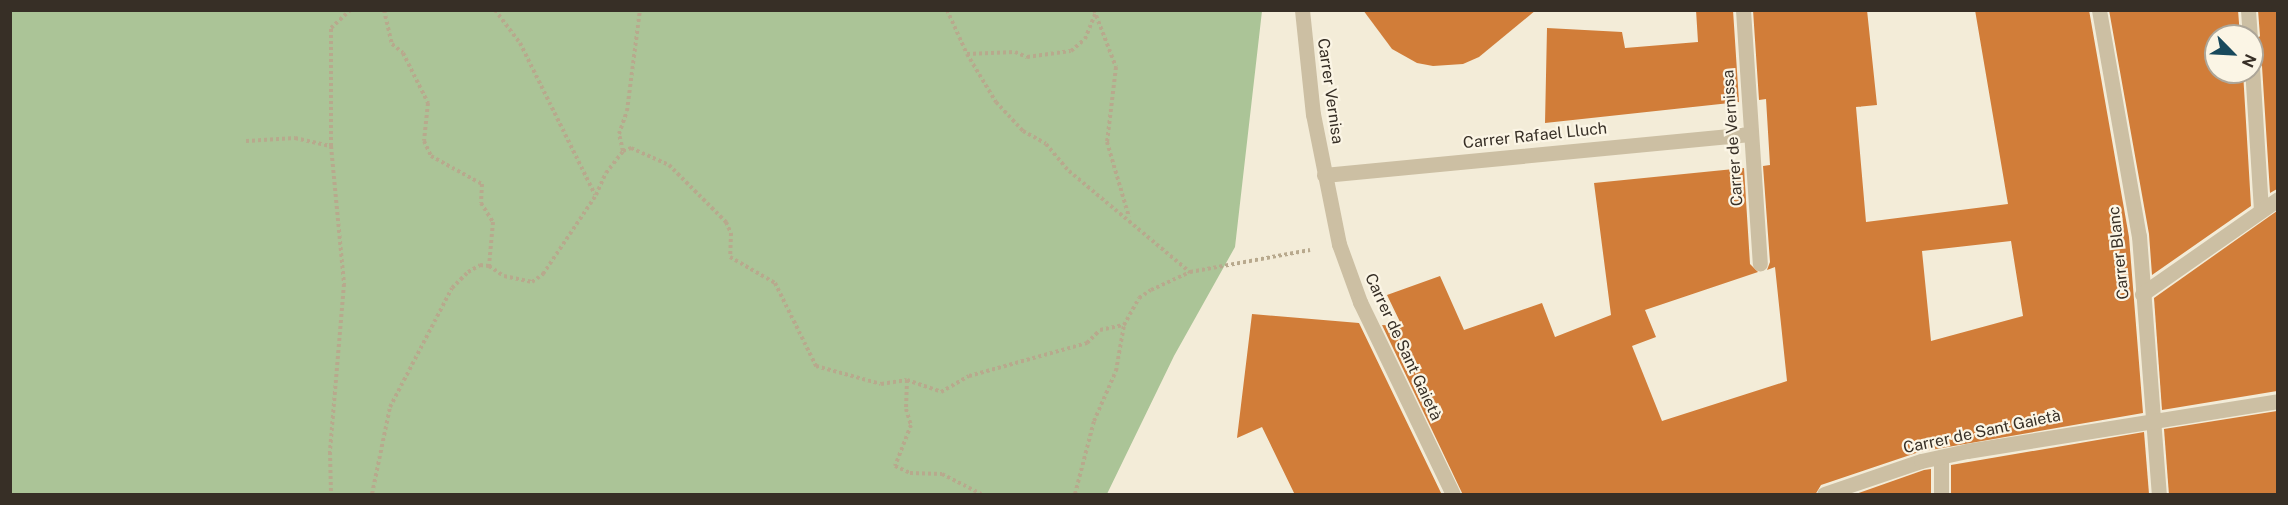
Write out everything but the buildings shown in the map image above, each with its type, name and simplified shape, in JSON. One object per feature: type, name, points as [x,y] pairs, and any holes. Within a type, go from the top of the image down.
[{"type":"street","name":"Carrer Vernisa","points":[[1302,10],[1324,175]]},
{"type":"street","name":"Carrer de Vernissa","points":[[1743,10],[1760,263]]},
{"type":"street","name":"Carrer Blanc","points":[[2098,10],[2139,236],[2159,495]]},
{"type":"street","points":[[2253,84],[2261,210]]},
{"type":"street","name":"Carrer Rafael Lluch","points":[[1324,175],[1750,134]]},
{"type":"street","name":"Carrer de Sant Gaietà","points":[[1324,175],[1339,244],[1360,302],[1453,495]]},
{"type":"street","points":[[2142,294],[2277,199]]},
{"type":"street","name":"Carrer de Sant Gaietà","points":[[1824,495],[1941,457],[2048,435],[2152,422],[2277,401]]},
{"type":"street","points":[[1941,457],[1941,495]]},
{"type":"path","points":[[331,495],[332,418],[344,284],[331,146],[332,28],[350,10]]},
{"type":"path","points":[[384,10],[392,44],[403,53],[428,103],[424,141],[431,156],[482,184],[481,203],[493,222],[489,266]]},
{"type":"path","points":[[495,10],[520,43],[596,195]]},
{"type":"path","points":[[623,151],[619,134],[627,111],[640,10]]},
{"type":"path","points":[[947,10],[967,54],[996,102],[1023,131],[1046,144],[1069,171],[1129,218],[1190,272]]},
{"type":"path","points":[[967,54],[1015,52],[1027,57],[1071,51],[1085,39],[1095,12]]},
{"type":"path","points":[[1095,12],[1116,67],[1107,142],[1129,218]]},
{"type":"path","points":[[246,141],[295,138],[331,146]]},
{"type":"path","points":[[372,495],[390,407],[402,377],[452,288],[468,272],[489,266],[504,276],[532,282],[543,274],[623,151],[631,148],[660,157],[726,222],[731,233],[730,257],[775,283],[816,366],[881,384],[907,380],[941,392],[969,376],[1064,352],[1087,343],[1100,330],[1124,325]]},
{"type":"path","points":[[1075,495],[1094,422],[1116,371],[1124,325],[1139,298],[1190,272],[1339,244]]},
{"type":"path","points":[[907,380],[906,409],[911,425],[895,465],[910,473],[942,474],[981,495]]},
{"type":"green space","points":[[10,11],[1262,11],[1235,247],[1174,356],[1107,494],[11,494]]}]
